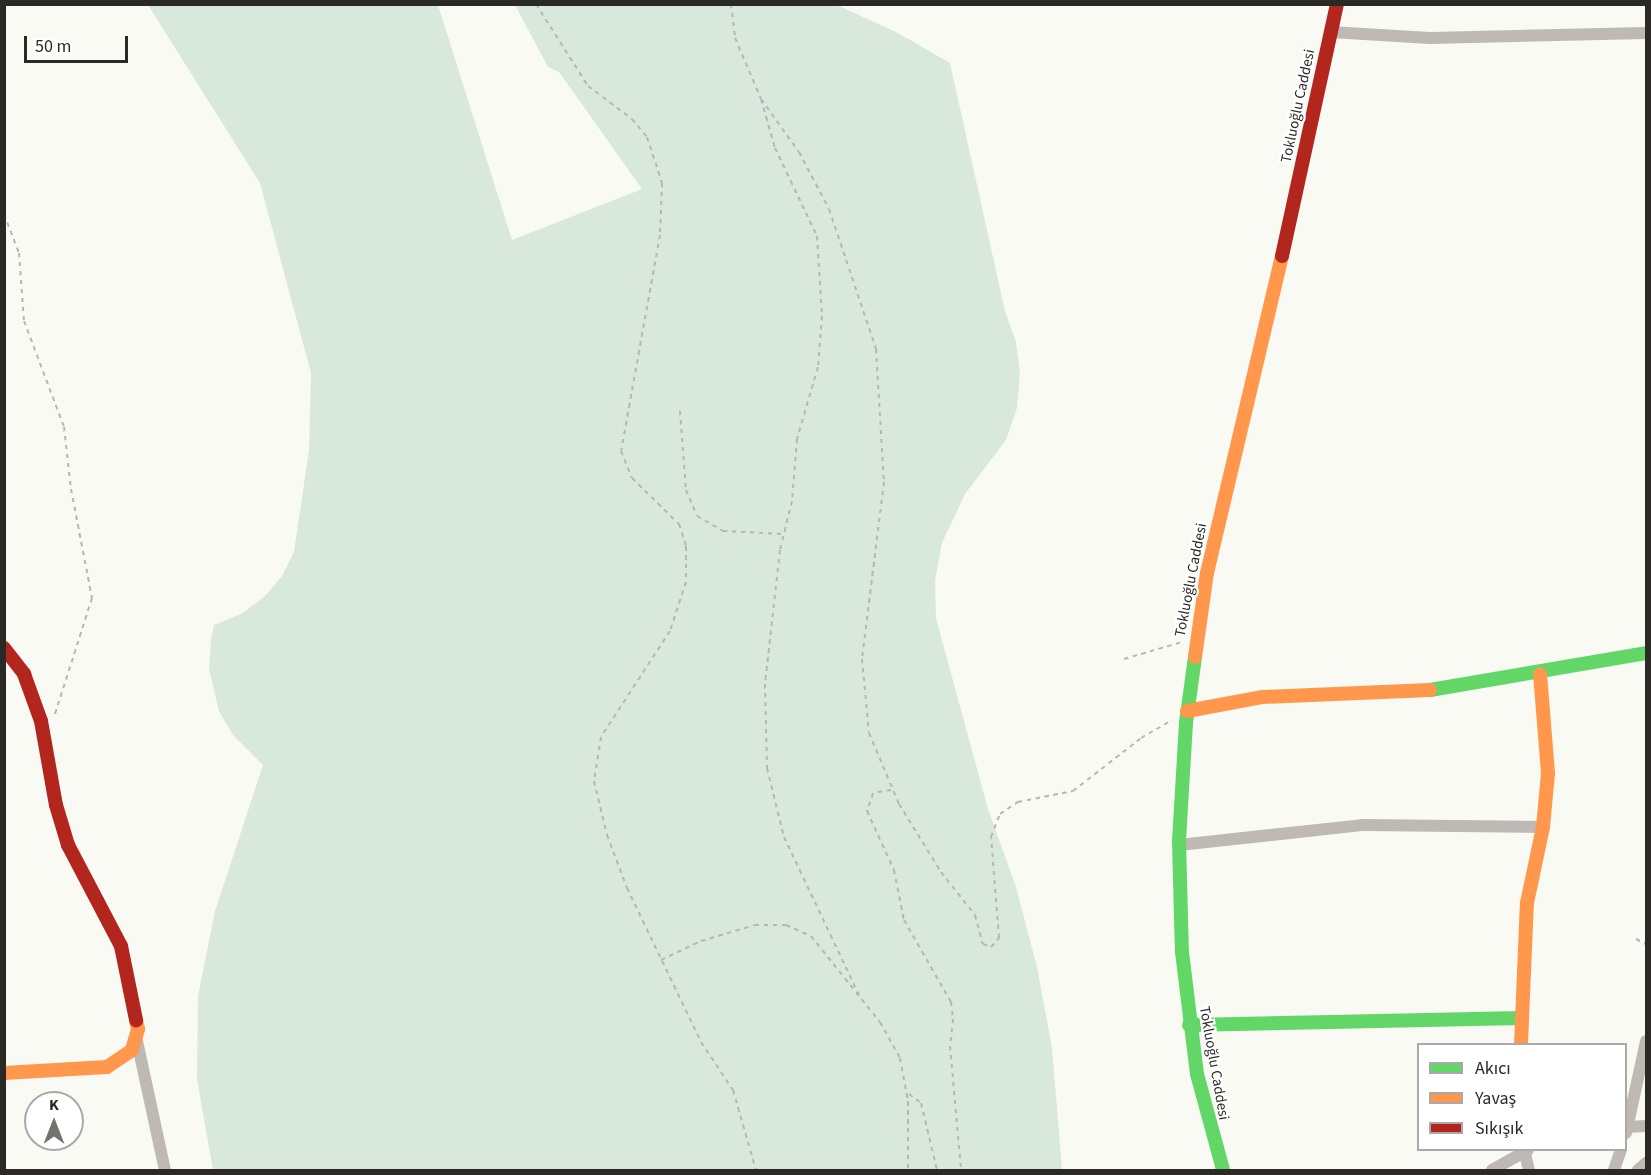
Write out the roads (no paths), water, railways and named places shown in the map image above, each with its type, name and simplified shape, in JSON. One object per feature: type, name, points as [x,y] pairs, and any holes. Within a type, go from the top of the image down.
[{"type":"street","name":"Tokluoğlu Caddesi","points":[[1223,1170],[1205,1111],[1189,1025],[1182,952],[1179,845],[1187,711],[1196,637],[1219,517],[1249,407],[1337,4]]},
{"type":"street","points":[[1331,32],[1430,38],[1647,33]]},
{"type":"street","points":[[4,648],[24,674],[41,721],[56,805],[68,845],[103,907],[124,956],[136,1008],[136,1041],[165,1170]]},
{"type":"street","points":[[1187,711],[1242,700],[1403,692],[1540,674],[1647,653]]},
{"type":"street","points":[[1521,1043],[1527,903],[1543,826],[1548,747],[1540,674]]},
{"type":"street","points":[[1179,845],[1362,825],[1543,826]]},
{"type":"street","points":[[1189,1025],[1522,1018]]},
{"type":"street","points":[[4,1073],[107,1067],[128,1054],[136,1041]]},
{"type":"street","points":[[1627,1125],[1647,1041]]},
{"type":"street","points":[[1627,1129],[1647,1126]]},
{"type":"street","points":[[1492,1170],[1523,1151]]},
{"type":"street","points":[[1525,1151],[1529,1170]]},
{"type":"street","points":[[1614,1170],[1620,1151]]},
{"type":"street","points":[[1638,1170],[1647,1163]]}]
